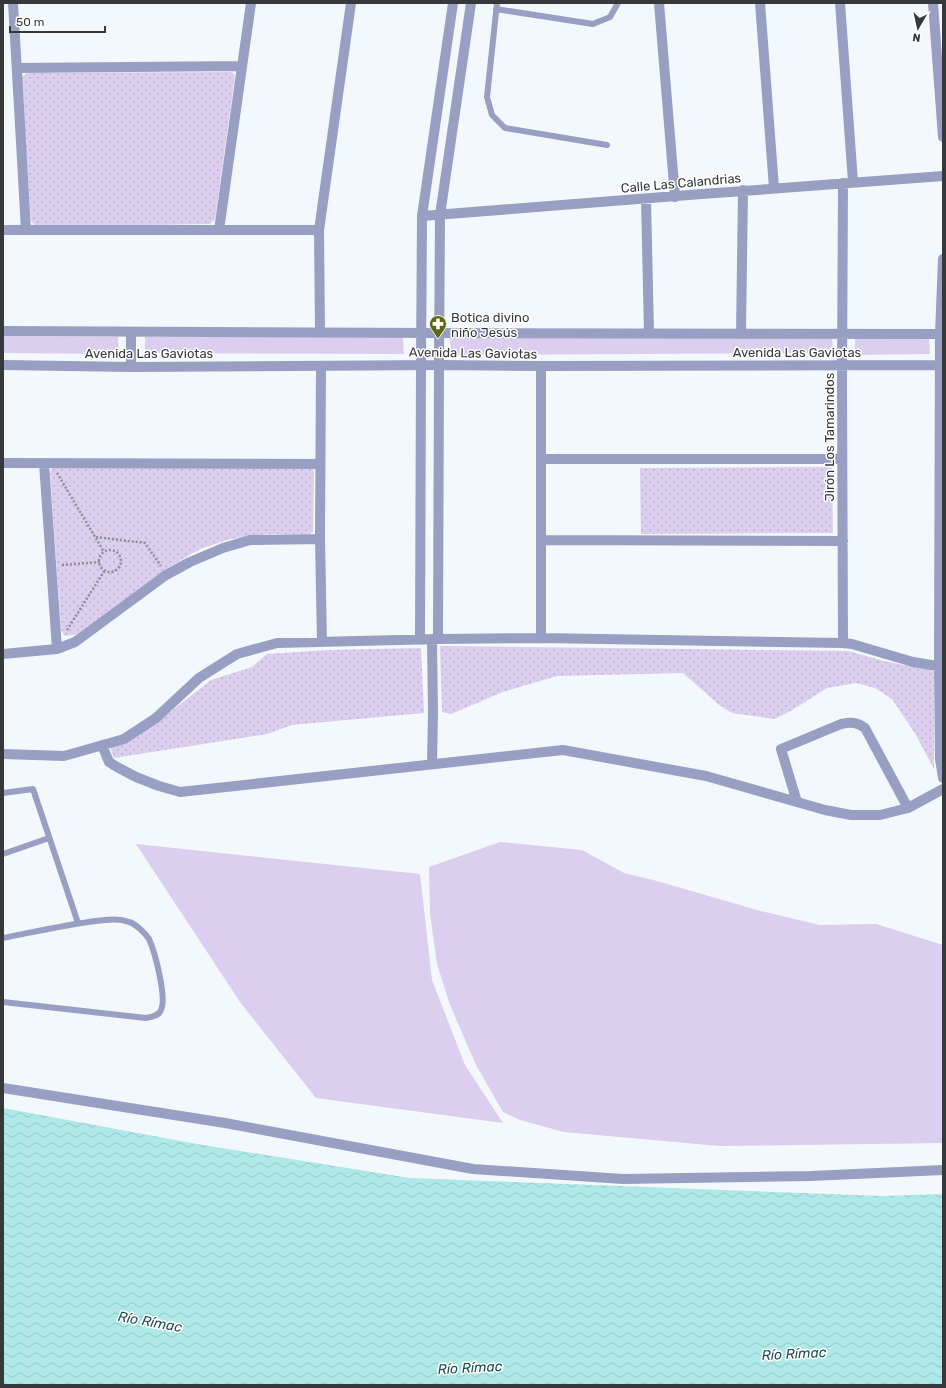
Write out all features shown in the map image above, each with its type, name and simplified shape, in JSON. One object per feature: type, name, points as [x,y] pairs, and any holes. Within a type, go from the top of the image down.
[{"type":"street","points":[[13,3],[26,230]]},
{"type":"street","points":[[219,230],[251,3]]},
{"type":"street","points":[[320,332],[319,230],[351,3]]},
{"type":"street","points":[[420,639],[420,333],[422,216],[453,3]]},
{"type":"street","points":[[432,764],[440,214],[471,3]]},
{"type":"street","points":[[659,3],[675,197]]},
{"type":"street","points":[[760,3],[774,188]]},
{"type":"street","name":"Jirón Los Tamarindos","points":[[840,3],[848,183],[842,334],[843,643]]},
{"type":"street","points":[[933,3],[943,137]]},
{"type":"street","points":[[17,68],[242,66]]},
{"type":"street","name":"Calle Las Calandrias","points":[[422,216],[675,197],[743,190],[943,176]]},
{"type":"street","points":[[741,334],[743,190]]},
{"type":"street","points":[[646,199],[650,333]]},
{"type":"street","points":[[3,230],[319,230]]},
{"type":"street","points":[[943,259],[940,756],[943,778]]},
{"type":"street","name":"Avenida Las Gaviotas","points":[[3,331],[942,334]]},
{"type":"street","points":[[131,332],[131,367]]},
{"type":"street","name":"Avenida Las Gaviotas","points":[[3,365],[131,367],[421,365],[942,365]]},
{"type":"street","points":[[322,366],[320,464],[322,642]]},
{"type":"street","points":[[541,638],[542,366]]},
{"type":"street","points":[[541,459],[842,459]]},
{"type":"street","points":[[3,463],[320,464]]},
{"type":"street","points":[[44,463],[57,649]]},
{"type":"street","points":[[3,654],[57,649],[74,642],[166,575],[223,548],[250,540],[320,539]]},
{"type":"street","points":[[541,540],[843,541]]},
{"type":"street","points":[[3,754],[64,756],[124,738],[156,718],[199,678],[237,654],[277,643],[420,639],[541,638],[843,643],[852,644],[913,662],[941,667]]},
{"type":"street","points":[[797,802],[781,749],[849,722],[858,723],[865,728],[908,808]]},
{"type":"street","points":[[102,745],[109,762],[117,767],[136,777],[180,792],[564,750],[706,776],[825,810],[851,815],[880,815],[908,808],[943,789]]},
{"type":"street","points":[[3,1088],[225,1123],[473,1169],[623,1179],[811,1176],[943,1170]]},
{"type":"lane","points":[[607,145],[505,128],[492,115],[487,97],[497,6],[593,24],[610,17],[618,3]]},
{"type":"lane","points":[[3,793],[33,789],[78,923]]},
{"type":"lane","points":[[3,854],[49,838]]},
{"type":"lane","points":[[3,938],[78,923],[116,919],[130,922],[138,927],[149,939],[160,976],[163,997],[161,1010],[156,1016],[146,1018],[3,1002]]},
{"type":"path","points":[[56,470],[104,552]]},
{"type":"path","points":[[96,537],[145,543],[162,567]]},
{"type":"path","points":[[112,550],[121,558],[119,567],[112,571],[104,570],[101,567],[100,562],[99,558],[104,552],[112,550]]},
{"type":"path","points":[[61,565],[100,562]]},
{"type":"path","points":[[68,630],[104,570]]},
{"type":"shaded area","points":[[232,72],[235,76],[215,219],[210,224],[36,227],[31,221],[21,77],[28,73]]},
{"type":"shaded area","points":[[3,336],[118,337],[119,354],[3,353]]},
{"type":"shaded area","points":[[145,337],[403,337],[404,354],[145,353]]},
{"type":"shaded area","points":[[450,337],[832,337],[833,353],[451,355]]},
{"type":"shaded area","points":[[929,337],[930,354],[855,355],[855,338]]},
{"type":"shaded area","points":[[53,467],[311,467],[314,471],[313,532],[309,534],[266,534],[230,539],[200,549],[166,569],[77,634],[65,636],[61,630],[50,471]]},
{"type":"shaded area","points":[[832,467],[833,533],[641,534],[640,468]]},
{"type":"shaded area","points":[[440,646],[848,651],[884,661],[934,671],[934,769],[916,735],[892,699],[875,688],[856,683],[827,688],[789,712],[774,719],[732,713],[718,704],[683,673],[557,676],[503,692],[451,714],[442,712]]},
{"type":"shaded area","points":[[421,648],[424,713],[292,725],[267,734],[114,758],[110,747],[159,721],[211,680],[252,667],[267,654],[328,650]]},
{"type":"shaded area","points":[[500,842],[582,850],[624,873],[757,910],[820,925],[876,924],[943,945],[943,1143],[719,1146],[564,1132],[520,1120],[503,1112],[476,1065],[450,1005],[437,964],[430,914],[429,867]]},
{"type":"shaded area","points":[[136,844],[420,874],[432,980],[465,1065],[503,1123],[316,1098],[240,1002]]},
{"type":"water","name":"Río Rímac","points":[[3,1108],[197,1144],[410,1178],[882,1196],[943,1194],[943,1385],[3,1385]]},
{"type":"place","name":"Botica divino niño Jesús","points":[[438,339]]}]
